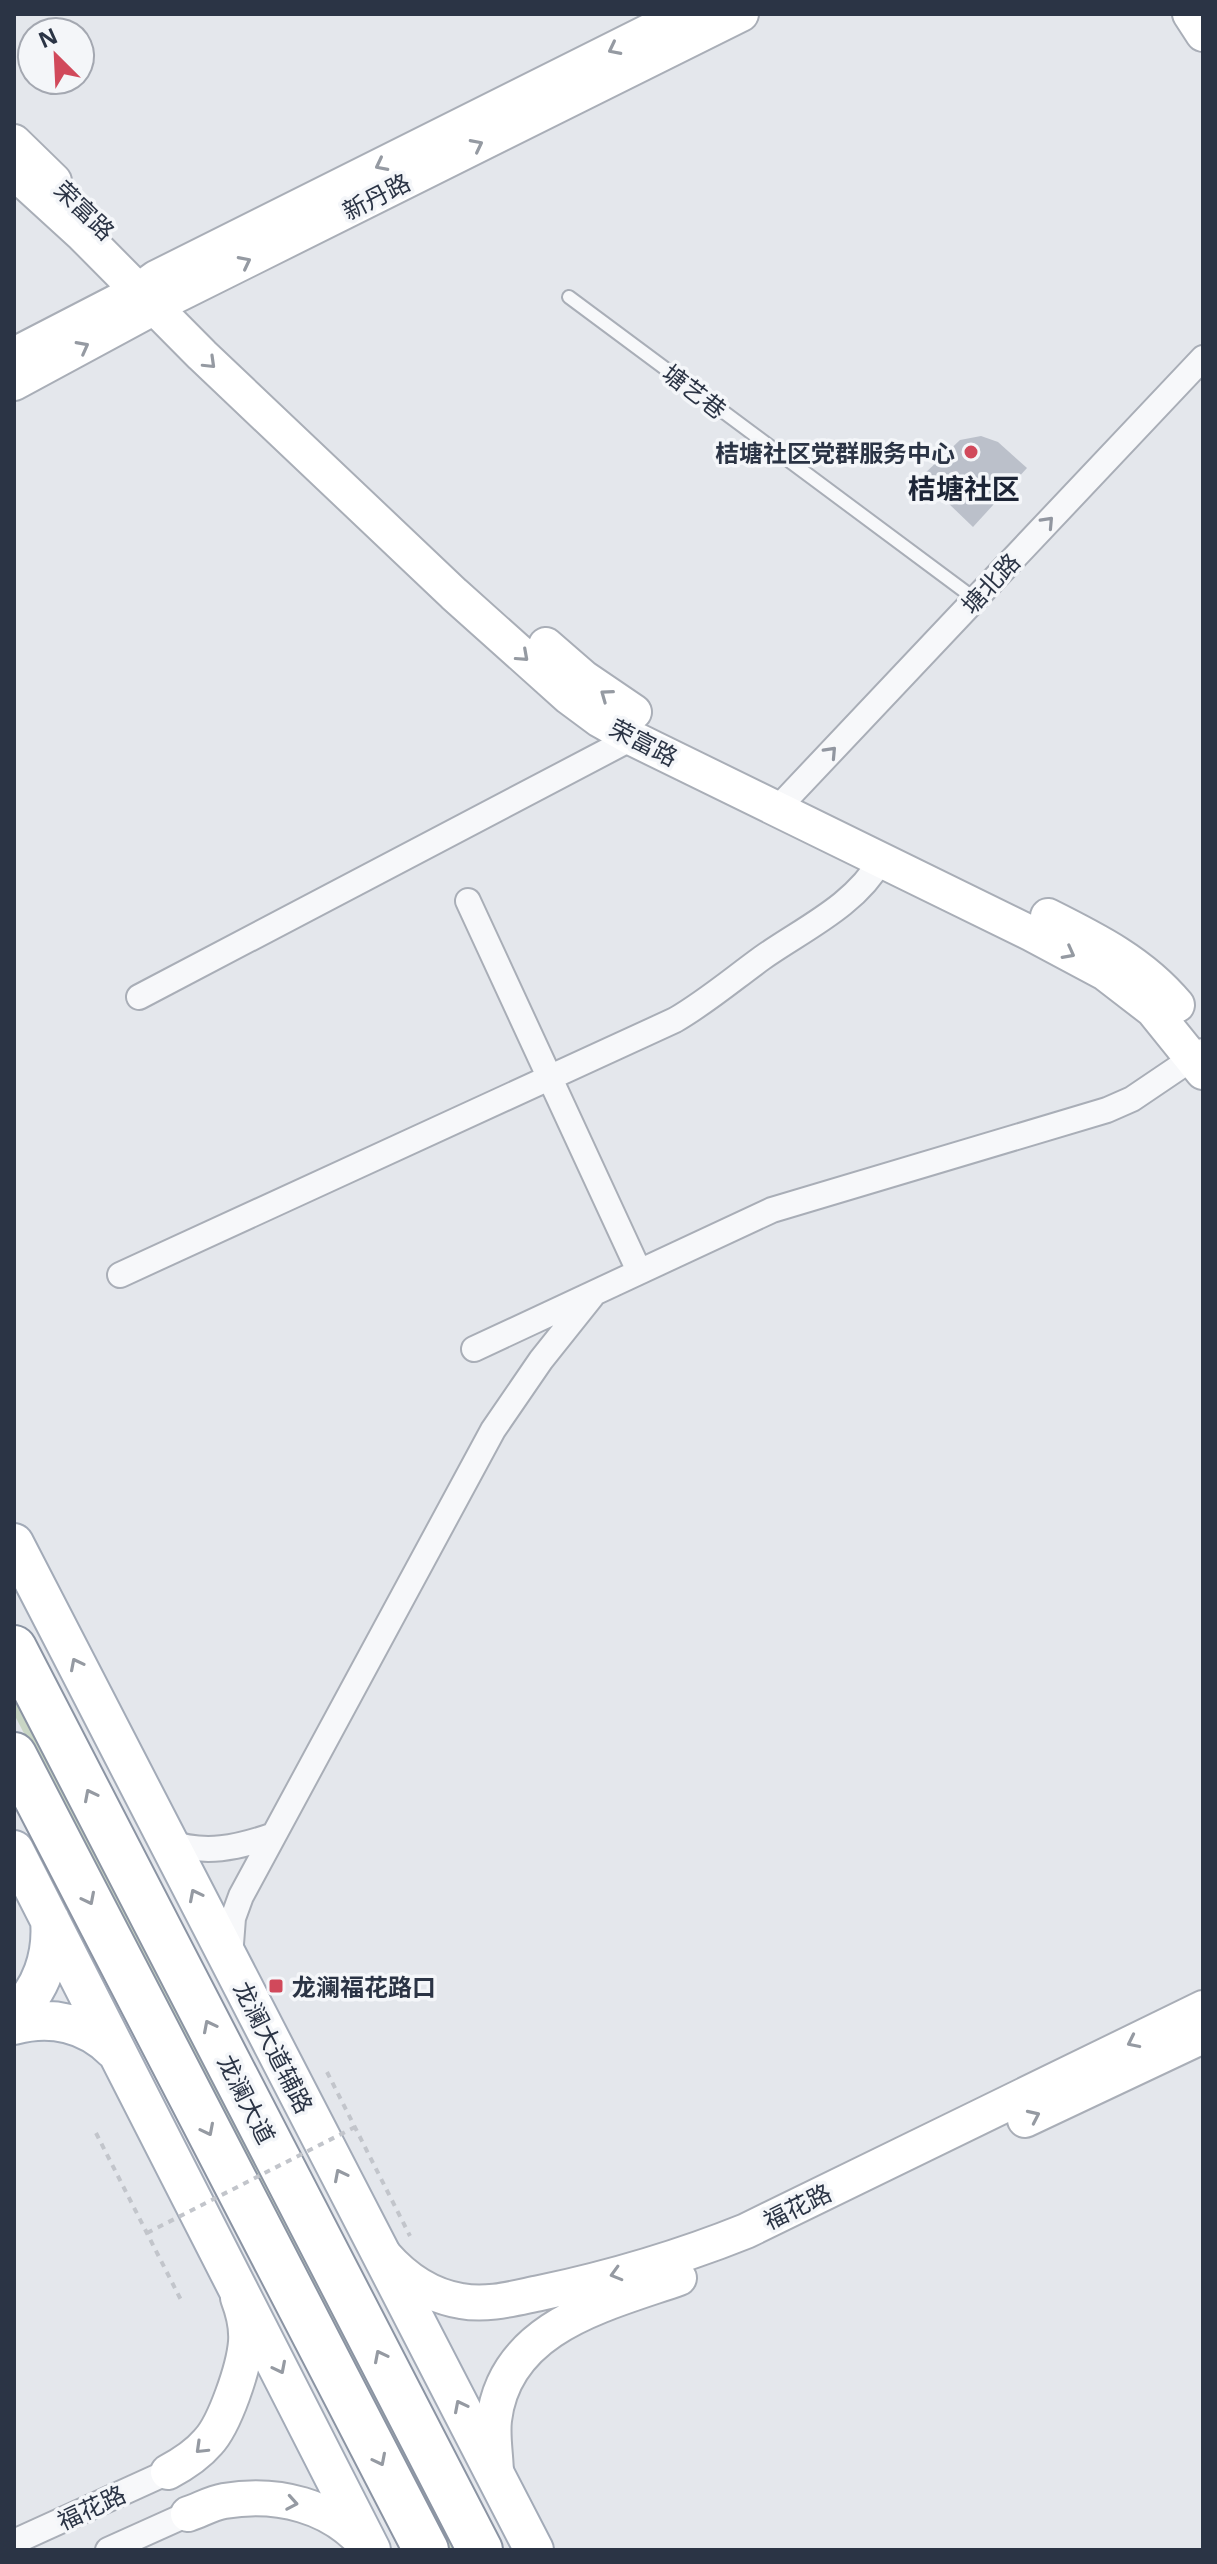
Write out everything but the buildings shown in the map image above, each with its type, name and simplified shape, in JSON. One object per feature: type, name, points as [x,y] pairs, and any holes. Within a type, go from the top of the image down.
[{"type":"highway","name":"龙澜大道","points":[[14,1648],[480,2550]]},
{"type":"highway","name":"龙澜大道","points":[[14,1755],[426,2550]]},
{"type":"main road","name":"龙澜大道辅路","points":[[14,1543],[230,1962],[394,2243],[496,2475],[534,2550]]},
{"type":"main road","points":[[14,1850],[370,2550]]},
{"type":"main road","points":[[14,2014],[32,1994],[50,1954],[50,1920]]},
{"type":"main road","points":[[14,2025],[57,2021],[84,2027],[104,2039],[115,2051]]},
{"type":"street","name":"新丹路","points":[[14,383],[156,293],[684,14]]},
{"type":"street","name":"新丹路","points":[[14,355],[156,293],[741,14]]},
{"type":"street","points":[[1190,14],[1203,34]]},
{"type":"street","name":"荣富路","points":[[14,142],[156,293],[454,594],[569,697],[632,738],[786,800],[1114,949],[1170,996],[1200,1054]]},
{"type":"street","name":"荣富路","points":[[14,172],[83,235],[156,293],[471,579],[616,702],[786,800],[881,860],[1105,973],[1153,1010],[1200,1054]]},
{"type":"street","name":"塘北路","points":[[786,800],[1203,358]]},
{"type":"street","points":[[139,997],[632,738]]},
{"type":"street","points":[[120,1275],[675,1020],[840,906],[875,871],[881,860]]},
{"type":"street","points":[[468,901],[639,1271]]},
{"type":"street","points":[[474,1349],[772,1210],[1107,1110],[1132,1099],[1200,1054]]},
{"type":"street","points":[[230,1962],[233,1918],[241,1896],[493,1430],[541,1360],[596,1291]]},
{"type":"street","points":[[168,1842],[187,1849],[209,1851],[232,1848],[274,1835]]},
{"type":"street","name":"福花路","points":[[394,2243],[395,2268],[414,2283],[436,2294],[485,2303],[573,2286],[693,2252],[746,2231],[1203,2008]]},
{"type":"street","name":"福花路","points":[[496,2475],[494,2419],[499,2398],[519,2360],[533,2343],[551,2329],[595,2307],[757,2248],[1203,2036]]},
{"type":"street","points":[[168,2472],[188,2460],[210,2440],[229,2407],[246,2342],[242,2310],[230,2271]]},
{"type":"street","name":"福花路","points":[[14,2542],[168,2472]]},
{"type":"street","points":[[188,2514],[222,2501],[260,2498],[296,2503],[318,2509],[338,2520],[370,2550]]},
{"type":"street","name":"福花路","points":[[108,2550],[188,2514]]},
{"type":"lane","name":"塘艺巷","points":[[569,297],[975,599]]},
{"type":"path","points":[[327,2072],[355,2127],[394,2243]]},
{"type":"path","points":[[147,2233],[355,2127]]},
{"type":"path","points":[[96,2133],[181,2300]]},
{"type":"green space","points":[[14,1687],[459,2550],[445,2550],[14,1714]]},
{"type":"place","name":"桔塘社区党群服务中心","points":[[971,452]]},
{"type":"place","name":"龙澜福花路口","points":[[276,1986]]},
{"type":"district","name":"桔塘社区","points":[[964,488]]}]
